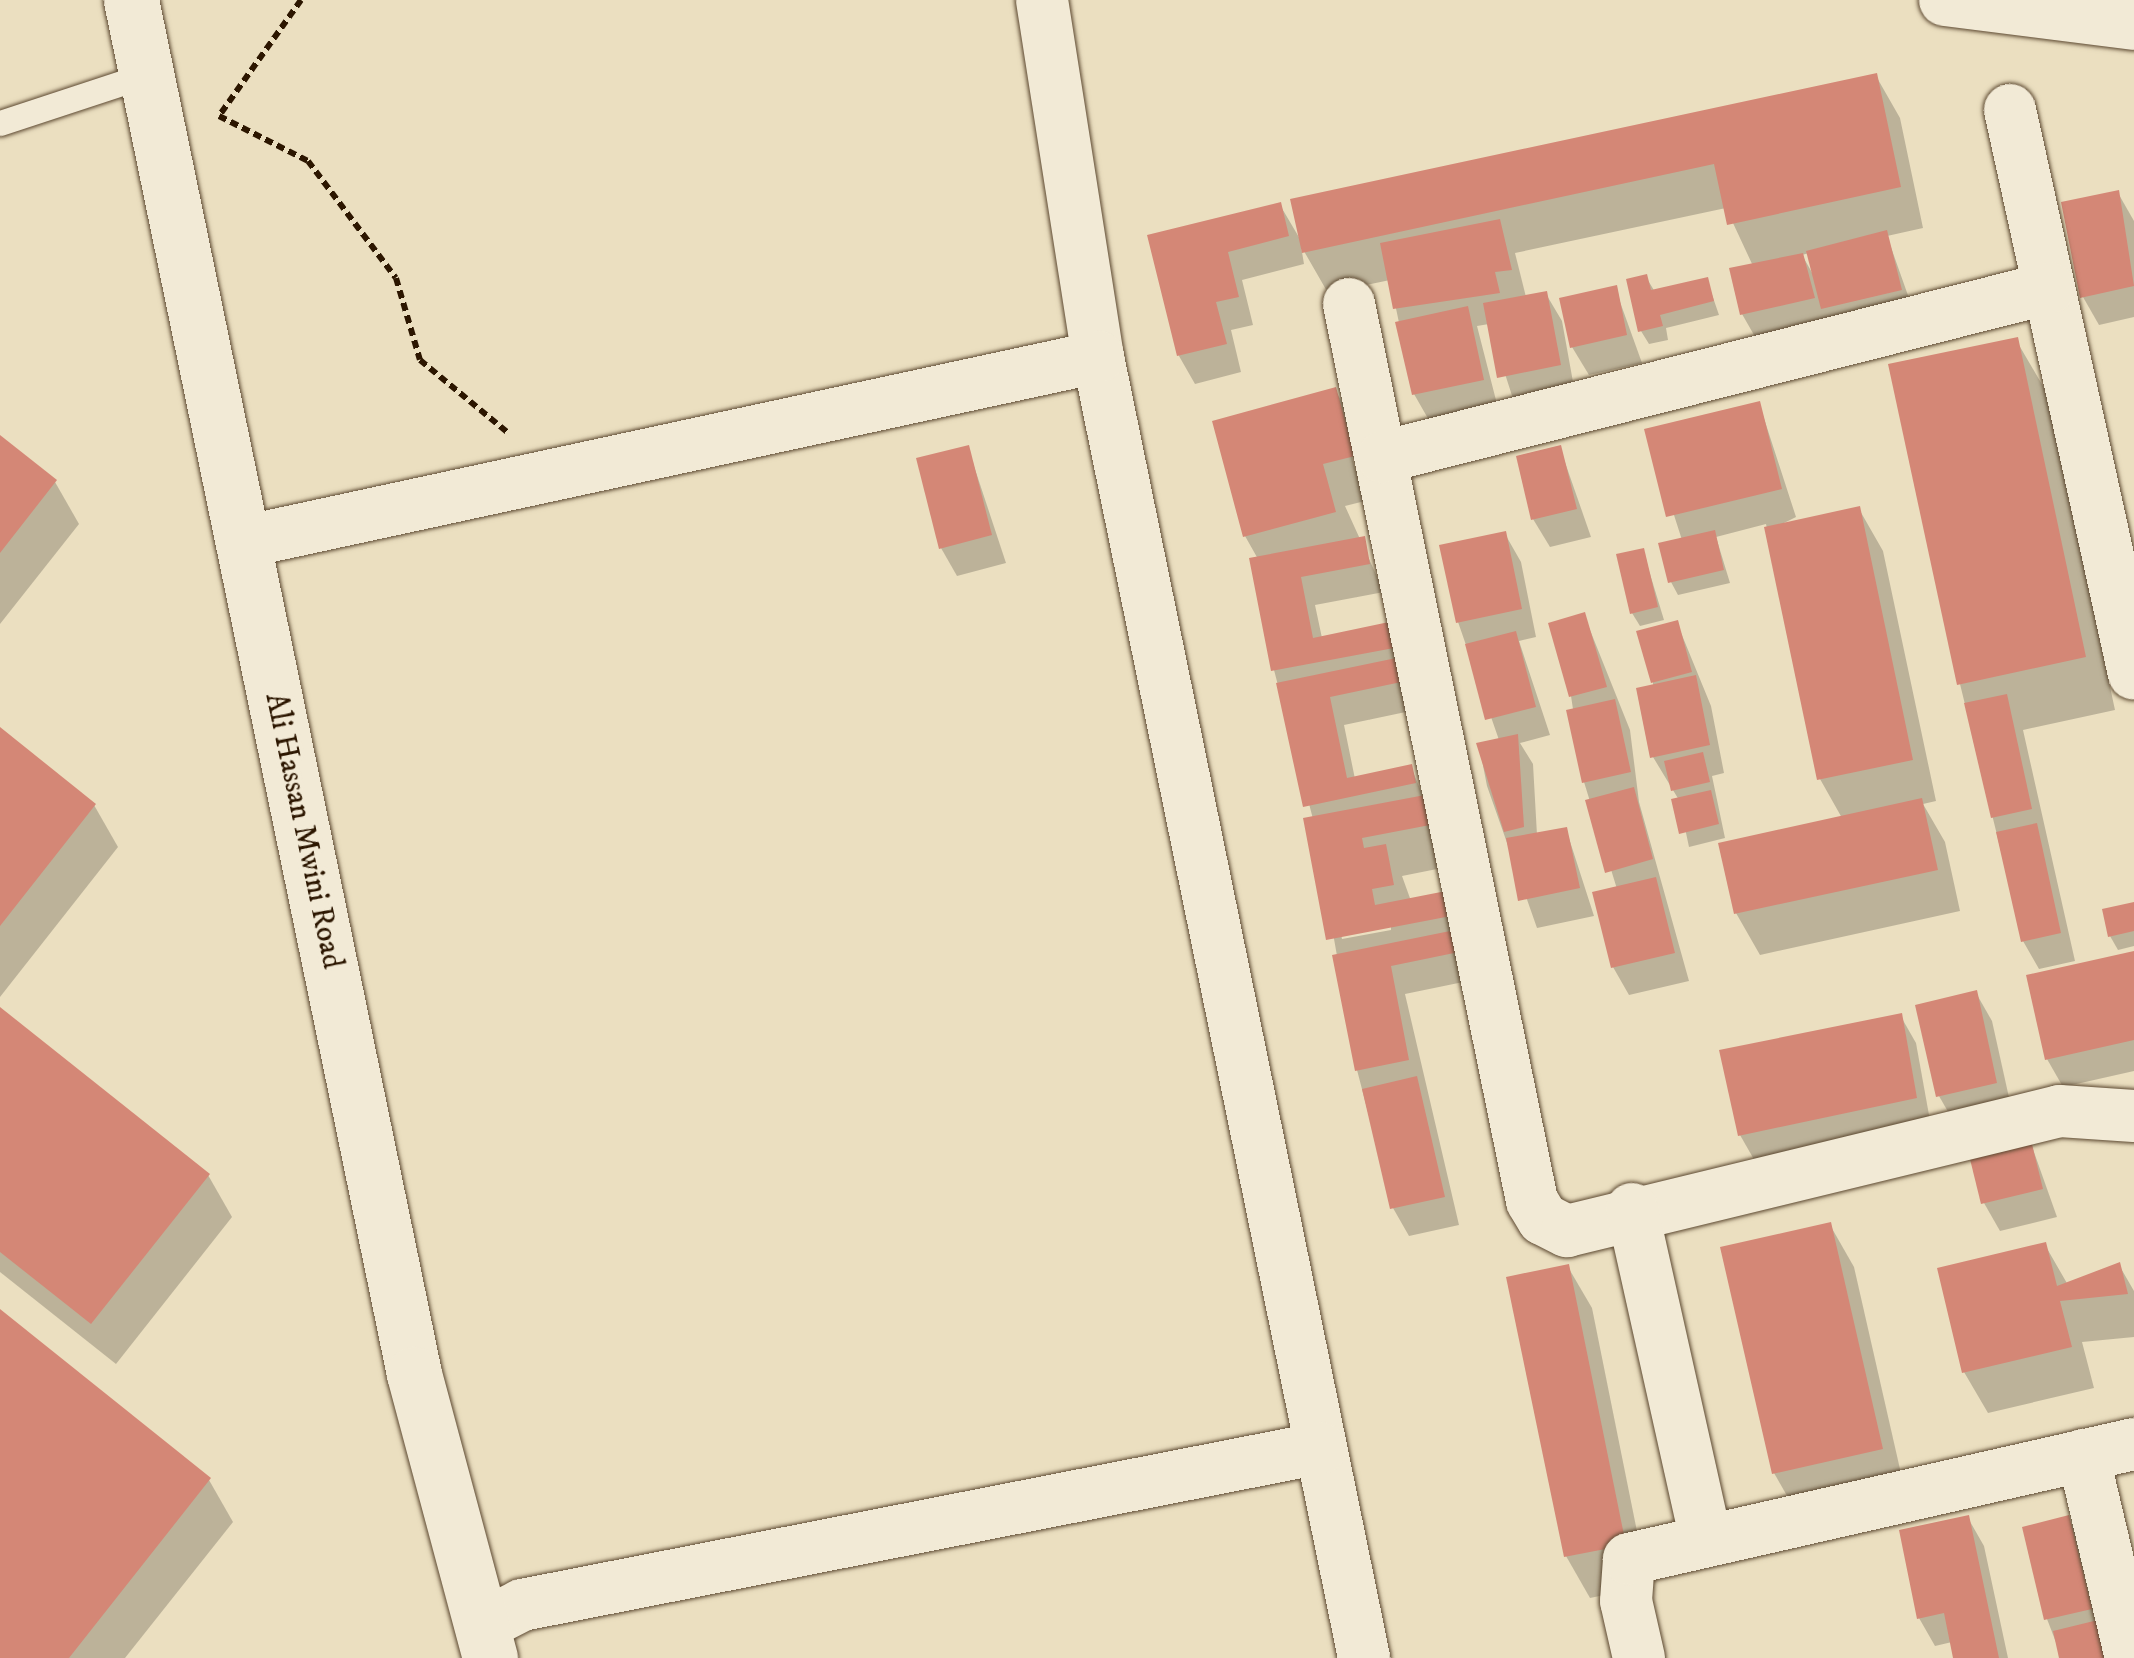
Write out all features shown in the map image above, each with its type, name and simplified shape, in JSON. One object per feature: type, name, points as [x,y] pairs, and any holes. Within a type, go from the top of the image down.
[{"type":"main road","name":"Ali Hassan Mwini Road","points":[[131,0],[140,77],[243,542],[414,1374],[487,1641]]},
{"type":"street","points":[[1042,0],[1098,358],[1364,1658]]},
{"type":"street","points":[[1945,0],[2134,24]]},
{"type":"street","points":[[2010,110],[2134,674]]},
{"type":"street","points":[[1382,456],[2049,288]]},
{"type":"street","points":[[1349,304],[1532,1201],[1567,1231],[1632,1210],[2060,1111],[2134,1116]]},
{"type":"street","points":[[243,542],[1098,358]]},
{"type":"street","points":[[1632,1210],[1706,1541]]},
{"type":"street","points":[[1639,1658],[1626,1601],[1628,1559],[2134,1444]]},
{"type":"street","points":[[487,1641],[522,1605],[1321,1448]]},
{"type":"street","points":[[2084,1456],[2132,1658]]},
{"type":"lane","points":[[0,123],[140,77]]},
{"type":"path","points":[[301,0],[219,116],[308,161],[396,278],[420,360],[441,385],[566,474]]},
{"type":"building","points":[[1877,73],[1901,187],[1727,225],[1714,164],[1302,253],[1290,199]]},
{"type":"building","points":[[2119,190],[2134,286],[2080,298],[2061,202]]},
{"type":"building","points":[[1281,202],[1289,236],[1228,252],[1239,297],[1216,302],[1227,344],[1177,356],[1147,235]]},
{"type":"building","points":[[1500,219],[1512,270],[1495,272],[1500,293],[1393,309],[1380,243]]},
{"type":"building","points":[[1887,230],[1902,290],[1821,309],[1806,251]]},
{"type":"building","points":[[1803,253],[1815,298],[1740,315],[1729,268]]},
{"type":"building","points":[[1647,274],[1651,290],[1708,277],[1714,301],[1660,315],[1663,326],[1638,332],[1626,279]]},
{"type":"building","points":[[1617,285],[1627,335],[1570,348],[1559,298]]},
{"type":"building","points":[[1547,291],[1561,365],[1497,378],[1483,303]]},
{"type":"building","points":[[1468,306],[1484,380],[1412,395],[1395,322]]},
{"type":"building","points":[[2018,337],[2086,657],[1957,685],[1888,364]]},
{"type":"building","points":[[1336,387],[1355,456],[1323,464],[1336,512],[1243,537],[1212,421]]},
{"type":"building","points":[[1760,401],[1782,489],[1666,517],[1644,429]]},
{"type":"building","points":[[0,435],[57,480],[0,553]]},
{"type":"building","points":[[969,445],[992,535],[939,549],[916,458]]},
{"type":"building","points":[[1561,445],[1577,509],[1531,520],[1516,456]]},
{"type":"building","points":[[1860,506],[1913,760],[1817,780],[1764,527]]},
{"type":"building","points":[[1715,530],[1724,570],[1668,583],[1658,543]]},
{"type":"building","points":[[1506,531],[1522,609],[1456,623],[1439,545]]},
{"type":"building","points":[[1365,536],[1370,564],[1301,577],[1313,638],[1389,622],[1394,648],[1271,671],[1249,558]]},
{"type":"building","points":[[1644,548],[1658,607],[1630,614],[1616,554]]},
{"type":"building","points":[[1585,612],[1607,687],[1569,697],[1548,623]]},
{"type":"building","points":[[1678,620],[1692,672],[1651,683],[1636,631]]},
{"type":"building","points":[[1516,631],[1536,707],[1485,720],[1465,644]]},
{"type":"building","points":[[1401,657],[1406,681],[1330,697],[1347,778],[1412,764],[1416,783],[1303,807],[1276,683]]},
{"type":"building","points":[[1696,675],[1710,745],[1650,758],[1636,688]]},
{"type":"building","points":[[2007,694],[2032,809],[1991,818],[1964,703]]},
{"type":"building","points":[[1615,699],[1631,772],[1582,783],[1566,710]]},
{"type":"building","points":[[0,727],[96,804],[0,926]]},
{"type":"building","points":[[1518,734],[1524,827],[1504,832],[1476,743]]},
{"type":"building","points":[[1703,752],[1710,782],[1671,791],[1664,761]]},
{"type":"building","points":[[1634,787],[1653,859],[1605,873],[1585,800]]},
{"type":"building","points":[[1711,790],[1719,824],[1679,834],[1671,799]]},
{"type":"building","points":[[1425,795],[1430,825],[1362,838],[1364,848],[1386,844],[1394,885],[1372,889],[1375,905],[1446,891],[1451,916],[1326,940],[1303,818]]},
{"type":"building","points":[[1922,798],[1938,870],[1734,914],[1718,843]]},
{"type":"building","points":[[2037,823],[2061,933],[2021,942],[1996,832]]},
{"type":"building","points":[[1567,827],[1580,888],[1518,901],[1506,838]]},
{"type":"building","points":[[1656,877],[1675,953],[1611,968],[1592,892]]},
{"type":"building","points":[[2134,902],[2134,931],[2108,937],[2102,909]]},
{"type":"building","points":[[1455,930],[1459,952],[1391,966],[1409,1060],[1355,1071],[1332,955]]},
{"type":"building","points":[[2134,951],[2134,1040],[2045,1060],[2026,975]]},
{"type":"building","points":[[1977,990],[1997,1083],[1936,1097],[1915,1005]]},
{"type":"building","points":[[0,1007],[210,1174],[91,1324],[0,1252]]},
{"type":"building","points":[[1902,1013],[1917,1098],[1738,1136],[1719,1050]]},
{"type":"building","points":[[1417,1076],[1445,1197],[1390,1209],[1362,1089]]},
{"type":"building","points":[[2030,1136],[2043,1189],[1981,1204],[1968,1151]]},
{"type":"building","points":[[1831,1222],[1883,1449],[1772,1474],[1720,1247]]},
{"type":"building","points":[[2046,1242],[2057,1286],[2120,1262],[2128,1294],[2060,1301],[2072,1347],[1962,1373],[1937,1268]]},
{"type":"building","points":[[1569,1264],[1626,1545],[1564,1557],[1506,1277]]},
{"type":"building","points":[[0,1309],[211,1478],[69,1658],[0,1658]]},
{"type":"building","points":[[1969,1515],[1999,1658],[1953,1658],[1944,1613],[1917,1619],[1899,1530]]},
{"type":"building","points":[[2069,1515],[2092,1609],[2044,1620],[2022,1527]]},
{"type":"building","points":[[2098,1620],[2107,1658],[2059,1658],[2053,1631]]}]
